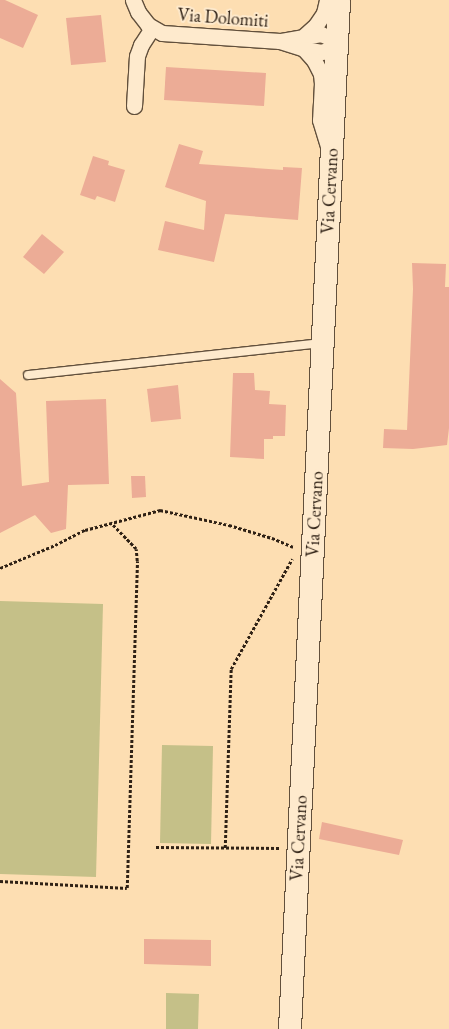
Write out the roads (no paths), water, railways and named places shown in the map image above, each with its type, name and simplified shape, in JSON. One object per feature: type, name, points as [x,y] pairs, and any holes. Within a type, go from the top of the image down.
[{"type":"main road","name":"Via Cervano","points":[[290,1029],[340,0]]},
{"type":"street","name":"Via Dolomiti","points":[[133,0],[138,12],[152,28],[162,34],[305,42],[321,34],[328,37],[337,45]]},
{"type":"street","points":[[327,0],[324,13],[305,42],[321,74],[320,120],[332,160]]},
{"type":"street","points":[[134,106],[137,56],[141,45],[152,28]]},
{"type":"lane","points":[[28,375],[323,343]]}]
